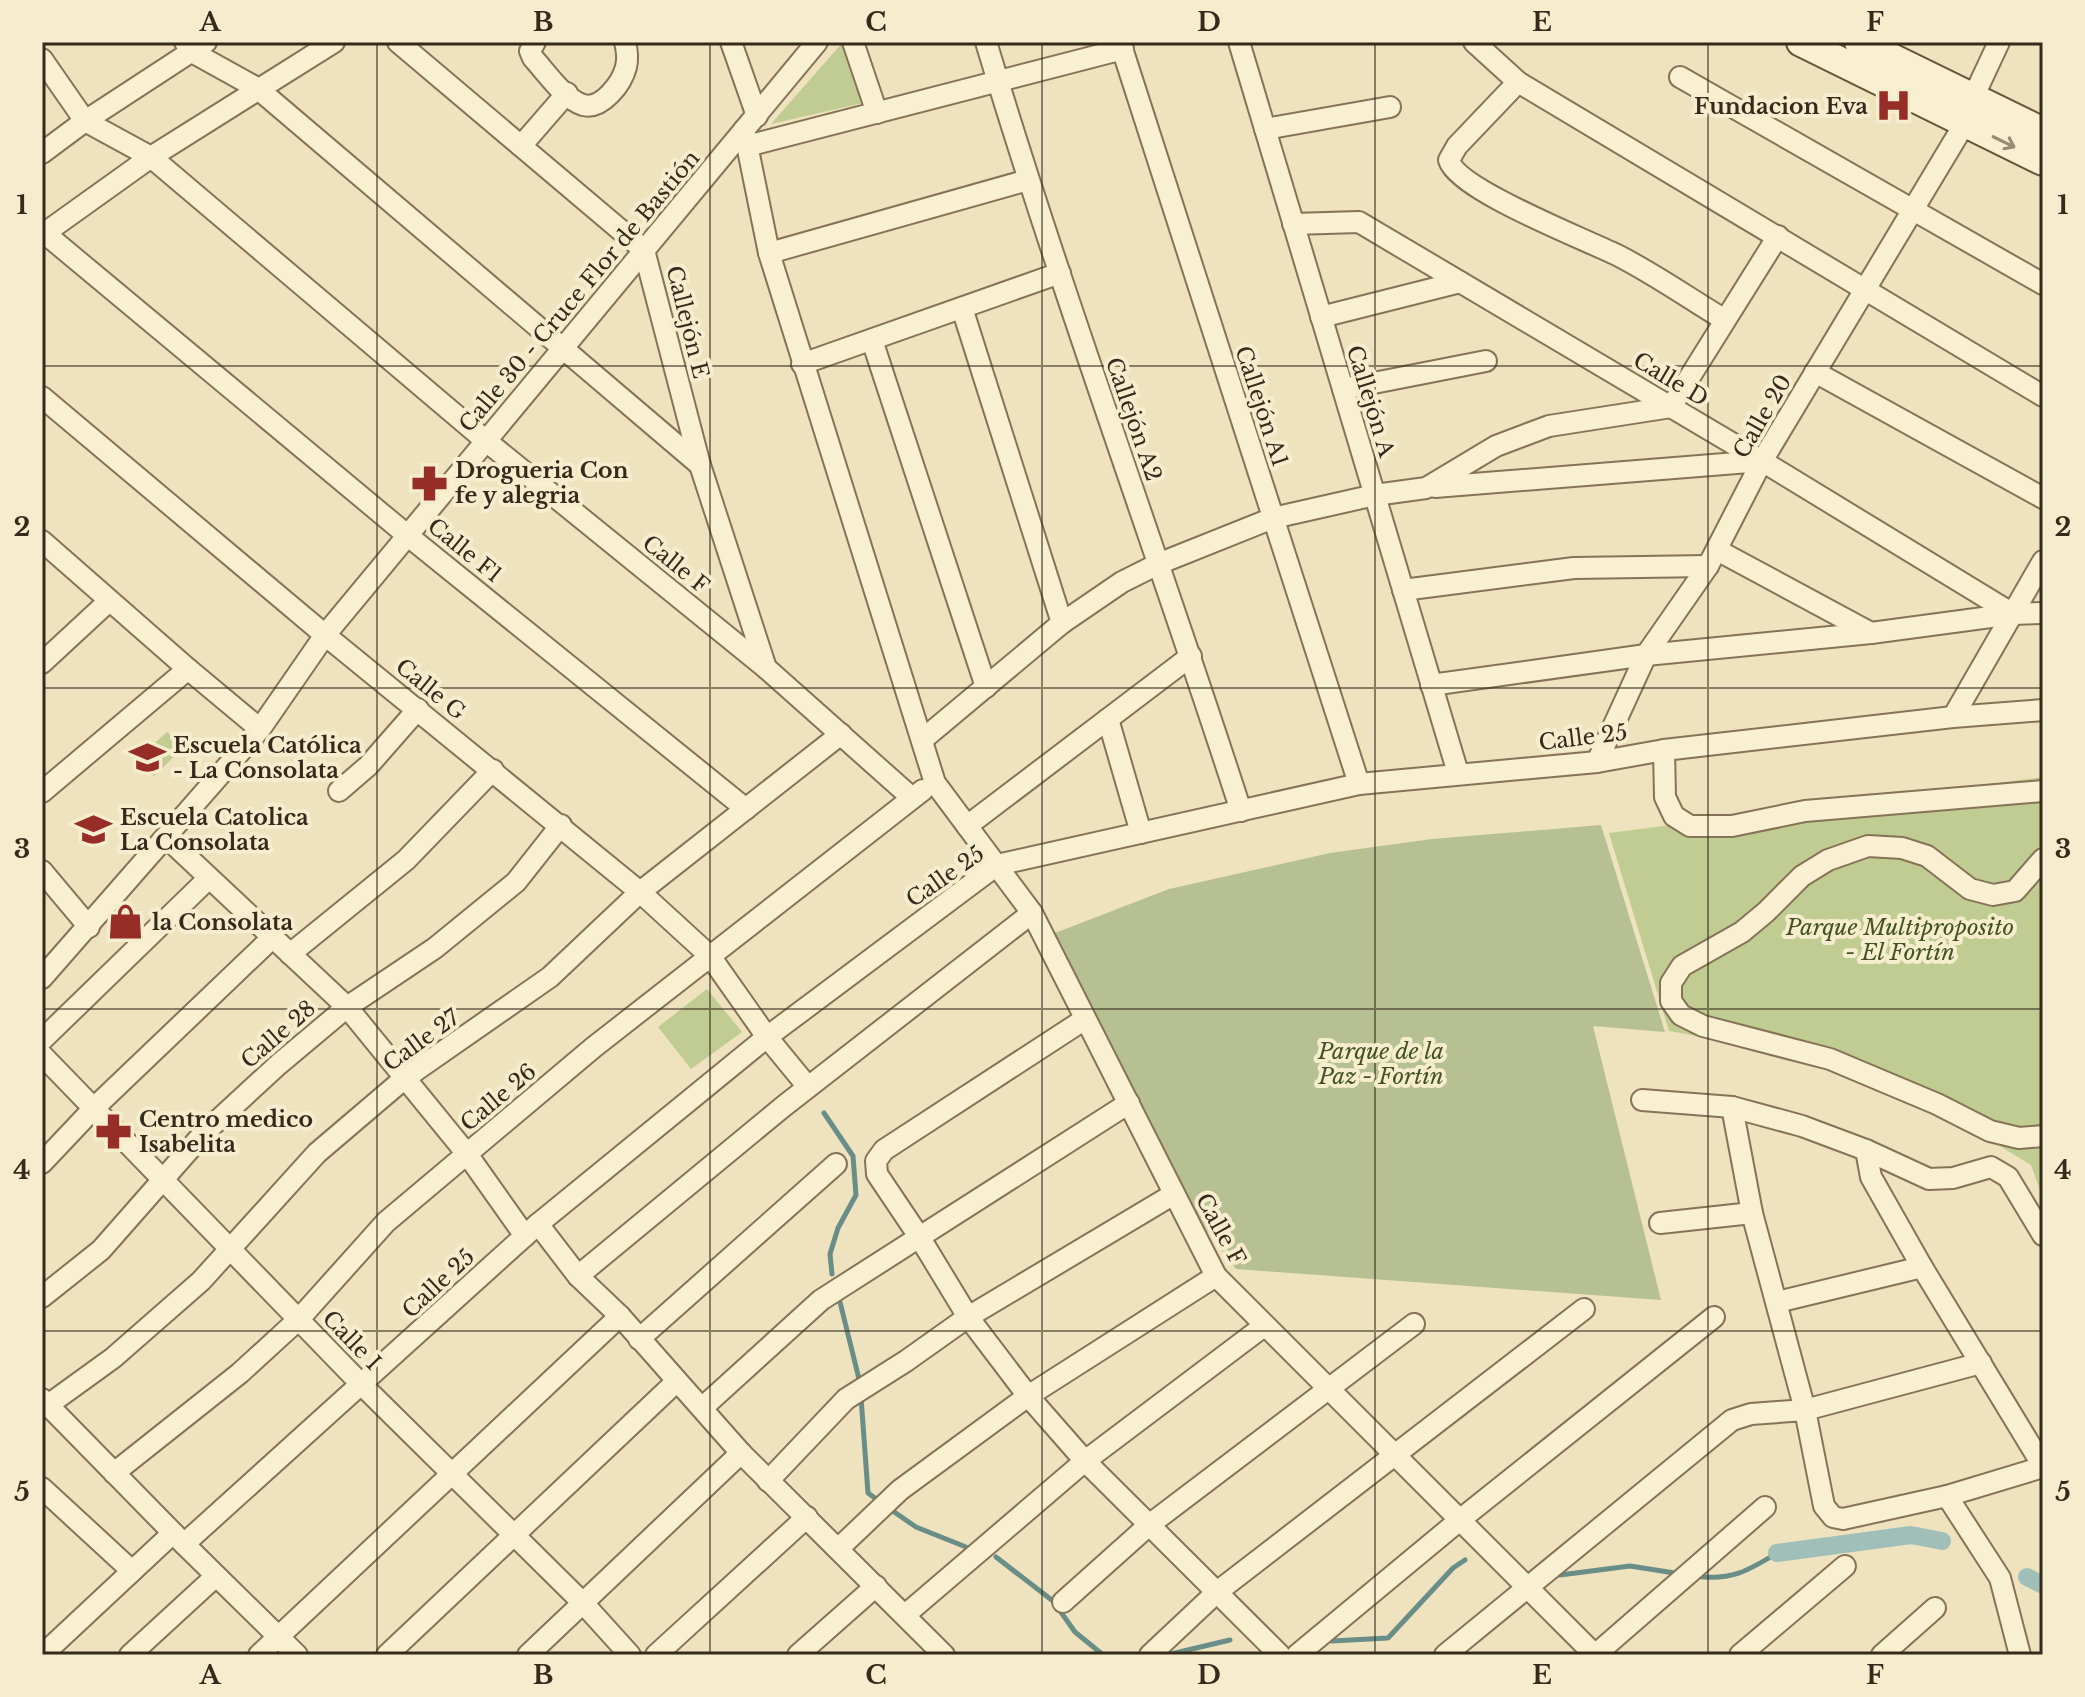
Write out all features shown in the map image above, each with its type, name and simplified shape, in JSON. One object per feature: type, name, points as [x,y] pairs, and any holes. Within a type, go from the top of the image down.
[{"type":"street","points":[[43,233],[151,157],[334,42]]},
{"type":"street","name":"Callejón E","points":[[398,42],[644,250],[700,465],[766,668]]},
{"type":"street","points":[[535,42],[530,51],[533,58],[580,104],[592,106],[607,97],[620,80],[627,64],[625,42]]},
{"type":"street","name":"Calle F","points":[[731,42],[769,253],[935,783],[1032,913],[1216,1276],[1595,1655]]},
{"type":"street","name":"Calle 30 - Cruce Flor de Bastión","points":[[42,978],[260,729],[325,635],[562,346],[749,131],[817,42]]},
{"type":"street","points":[[853,42],[877,113]]},
{"type":"street","name":"Callejón A2","points":[[986,42],[1028,180],[1241,811]]},
{"type":"street","name":"Callejón A","points":[[1239,42],[1458,773]]},
{"type":"street","points":[[1474,42],[1518,82],[2043,396]]},
{"type":"street","points":[[1801,42],[1887,84],[1972,103],[2043,132]]},
{"type":"street","points":[[1859,42],[1889,49],[1972,103],[2043,161]]},
{"type":"street","name":"Calle 20","points":[[1597,762],[1646,655],[1713,558],[1762,461],[1914,208],[1972,103],[1999,42]]},
{"type":"street","points":[[42,153],[194,45],[257,88],[700,465]]},
{"type":"street","points":[[749,131],[877,113],[1122,46]]},
{"type":"street","name":"Callejón A1","points":[[1122,46],[1359,784]]},
{"type":"street","points":[[42,59],[85,121]]},
{"type":"street","points":[[1680,77],[2043,284]]},
{"type":"street","points":[[1887,84],[1907,84],[1925,92],[1933,78]]},
{"type":"street","points":[[1518,82],[1457,146],[1449,160],[1451,169],[1490,195],[1621,257],[1725,320]]},
{"type":"street","points":[[521,146],[567,93]]},
{"type":"street","points":[[1265,129],[1390,107]]},
{"type":"street","name":"Calle F","points":[[85,121],[151,157],[485,440],[766,668],[911,797]]},
{"type":"street","points":[[769,253],[1028,180]]},
{"type":"street","name":"Calle D","points":[[1293,224],[1359,222],[2013,614]]},
{"type":"street","name":"Calle F1","points":[[43,233],[407,535],[746,809]]},
{"type":"street","points":[[1426,488],[1517,436],[1549,426],[1671,407],[1778,236]]},
{"type":"street","points":[[802,364],[1060,273]]},
{"type":"street","points":[[1321,317],[1460,282]]},
{"type":"street","points":[[962,308],[1062,623]]},
{"type":"street","points":[[872,340],[986,687]]},
{"type":"street","points":[[1343,389],[1486,361]]},
{"type":"street","points":[[1815,372],[2043,498]]},
{"type":"street","name":"Calle G","points":[[42,397],[325,635],[640,892],[710,956],[767,1037],[808,1087]]},
{"type":"street","points":[[922,740],[1062,623],[1122,582],[1158,564],[1273,518],[1375,495],[1426,488],[1515,478],[1762,461]]},
{"type":"street","points":[[42,541],[260,729]]},
{"type":"street","points":[[1403,590],[1574,568],[1713,558],[1871,633]]},
{"type":"street","points":[[1953,717],[2043,561]]},
{"type":"street","points":[[42,663],[109,601]]},
{"type":"street","points":[[1431,685],[1646,655],[2043,613]]},
{"type":"street","points":[[967,826],[1191,656]]},
{"type":"street","points":[[42,792],[188,669]]},
{"type":"street","points":[[339,791],[368,766],[418,709]]},
{"type":"street","name":"Calle 25","points":[[47,1646],[132,1571],[178,1539],[362,1385],[532,1230],[767,1037],[997,865],[1359,784],[1597,762],[1664,750],[1953,717],[2043,710]]},
{"type":"street","points":[[1108,719],[1141,833]]},
{"type":"street","name":"Calle 27","points":[[45,1402],[113,1358],[201,1281],[317,1153],[405,1078],[550,977],[640,892],[841,734]]},
{"type":"street","points":[[1664,750],[1665,797],[1674,816],[1690,826],[1732,826],[1805,811],[2043,791]]},
{"type":"street","points":[[290,954],[406,860],[493,770]]},
{"type":"street","name":"Calle 26","points":[[114,1473],[240,1373],[299,1319],[386,1222],[594,1047],[911,797],[935,783]]},
{"type":"street","name":"Calle 28","points":[[42,1297],[101,1250],[214,1124],[279,1064],[347,1007],[435,948],[516,882],[561,825]]},
{"type":"street","points":[[167,838],[347,1007],[532,1230],[620,1316],[741,1453],[905,1615],[939,1653]]},
{"type":"street","points":[[2043,859],[2015,891],[1993,895],[1970,889],[1927,856],[1902,848],[1868,846],[1828,860],[1802,876],[1754,922],[1682,966],[1671,983],[1671,1001],[1681,1015],[1703,1026],[1830,1059],[1937,1104],[1990,1131],[2019,1138],[2043,1136]]},
{"type":"street","points":[[42,871],[89,927]]},
{"type":"street","points":[[42,1040],[209,878]]},
{"type":"street","points":[[578,1276],[808,1087],[1032,913]]},
{"type":"street","points":[[42,1163],[94,1108],[272,938]]},
{"type":"street","points":[[1085,1019],[884,1150],[876,1161],[877,1174],[968,1317],[1028,1396],[1085,1461],[1280,1655]]},
{"type":"street","name":"Calle I","points":[[42,1055],[362,1385],[583,1603],[630,1655]]},
{"type":"street","points":[[1642,1100],[1732,1107],[1802,1126],[1866,1150],[1929,1179],[1953,1178],[1991,1167],[2008,1177],[2043,1235]]},
{"type":"street","points":[[702,1408],[821,1300],[1129,1103]]},
{"type":"street","points":[[1732,1107],[1752,1213],[1805,1410],[1824,1506],[1833,1517],[1843,1519],[1947,1496],[2043,1466],[1871,1177],[1866,1150]]},
{"type":"street","points":[[639,1339],[836,1164]]},
{"type":"street","points":[[768,1481],[846,1399],[968,1317],[1174,1194]]},
{"type":"street","points":[[1660,1223],[1752,1213]]},
{"type":"street","points":[[1777,1302],[1922,1267]]},
{"type":"street","points":[[838,1549],[900,1490],[1028,1396],[1216,1276]]},
{"type":"street","points":[[1150,1655],[1217,1592],[1584,1309]]},
{"type":"street","points":[[259,1655],[620,1316]]},
{"type":"street","points":[[1297,1655],[1714,1317]]},
{"type":"street","points":[[1063,1602],[1149,1525],[1414,1324]]},
{"type":"street","points":[[905,1615],[1085,1461],[1264,1326]]},
{"type":"street","points":[[1445,1655],[1732,1420],[1751,1414],[1805,1410],[1981,1363]]},
{"type":"street","points":[[387,1655],[676,1382]]},
{"type":"street","points":[[45,1402],[178,1539],[297,1655]]},
{"type":"street","points":[[528,1655],[741,1453]]},
{"type":"street","points":[[42,1488],[132,1571]]},
{"type":"street","points":[[1947,1496],[2000,1578],[2020,1655]]},
{"type":"street","points":[[1595,1655],[1765,1507]]},
{"type":"street","points":[[656,1655],[807,1517]]},
{"type":"street","points":[[1740,1655],[1845,1566]]},
{"type":"street","points":[[130,1655],[216,1576]]},
{"type":"street","points":[[798,1655],[876,1586]]},
{"type":"street","points":[[1882,1655],[1935,1608]]},
{"type":"green space","points":[[846,42],[863,103],[771,124]]},
{"type":"green space","points":[[167,732],[183,748],[154,776],[137,759]]},
{"type":"green space","name":"Parque Multiproposito - El Fortín","points":[[2043,777],[2043,1199],[2031,1165],[1952,1117],[1877,1083],[1753,1046],[1669,1031],[1609,833]]},
{"type":"green space","name":"Parque de la Paz - Fortín","points":[[1601,825],[1665,1032],[1593,1026],[1661,1300],[1236,1269],[1205,1228],[1106,1044],[1055,933],[1169,889],[1330,853],[1432,839]]},
{"type":"green space","points":[[707,989],[742,1032],[691,1069],[658,1027]]},
{"type":"waterway","points":[[824,1113],[853,1156],[856,1195],[838,1228],[830,1254],[832,1274]]},
{"type":"waterway","points":[[840,1302],[860,1383]]},
{"type":"waterway","points":[[861,1397],[868,1493],[879,1501]]},
{"type":"waterway","points":[[890,1509],[916,1527],[966,1547]]},
{"type":"waterway","points":[[1777,1553],[1911,1535],[1942,1541]]},
{"type":"waterway","points":[[1695,1576],[1729,1576],[1777,1553]]},
{"type":"waterway","points":[[996,1557],[1053,1601],[1075,1632],[1102,1654]]},
{"type":"waterway","points":[[1332,1641],[1388,1638],[1453,1568],[1465,1560]]},
{"type":"waterway","points":[[1560,1575],[1630,1566],[1681,1574]]},
{"type":"waterway","points":[[2027,1577],[2043,1585]]},
{"type":"waterway","points":[[1171,1654],[1230,1640]]},
{"type":"place","name":"Fundacion Eva","points":[[1894,106]]},
{"type":"place","name":"Drogueria Con fe y alegria","points":[[429,483]]},
{"type":"place","name":"Escuela Católica - La Consolata","points":[[147,758]]},
{"type":"place","name":"Escuela Catolica La Consolata","points":[[94,830]]},
{"type":"place","name":"la Consolata","points":[[126,922]]},
{"type":"place","name":"Centro medico Isabelita","points":[[113,1132]]}]
